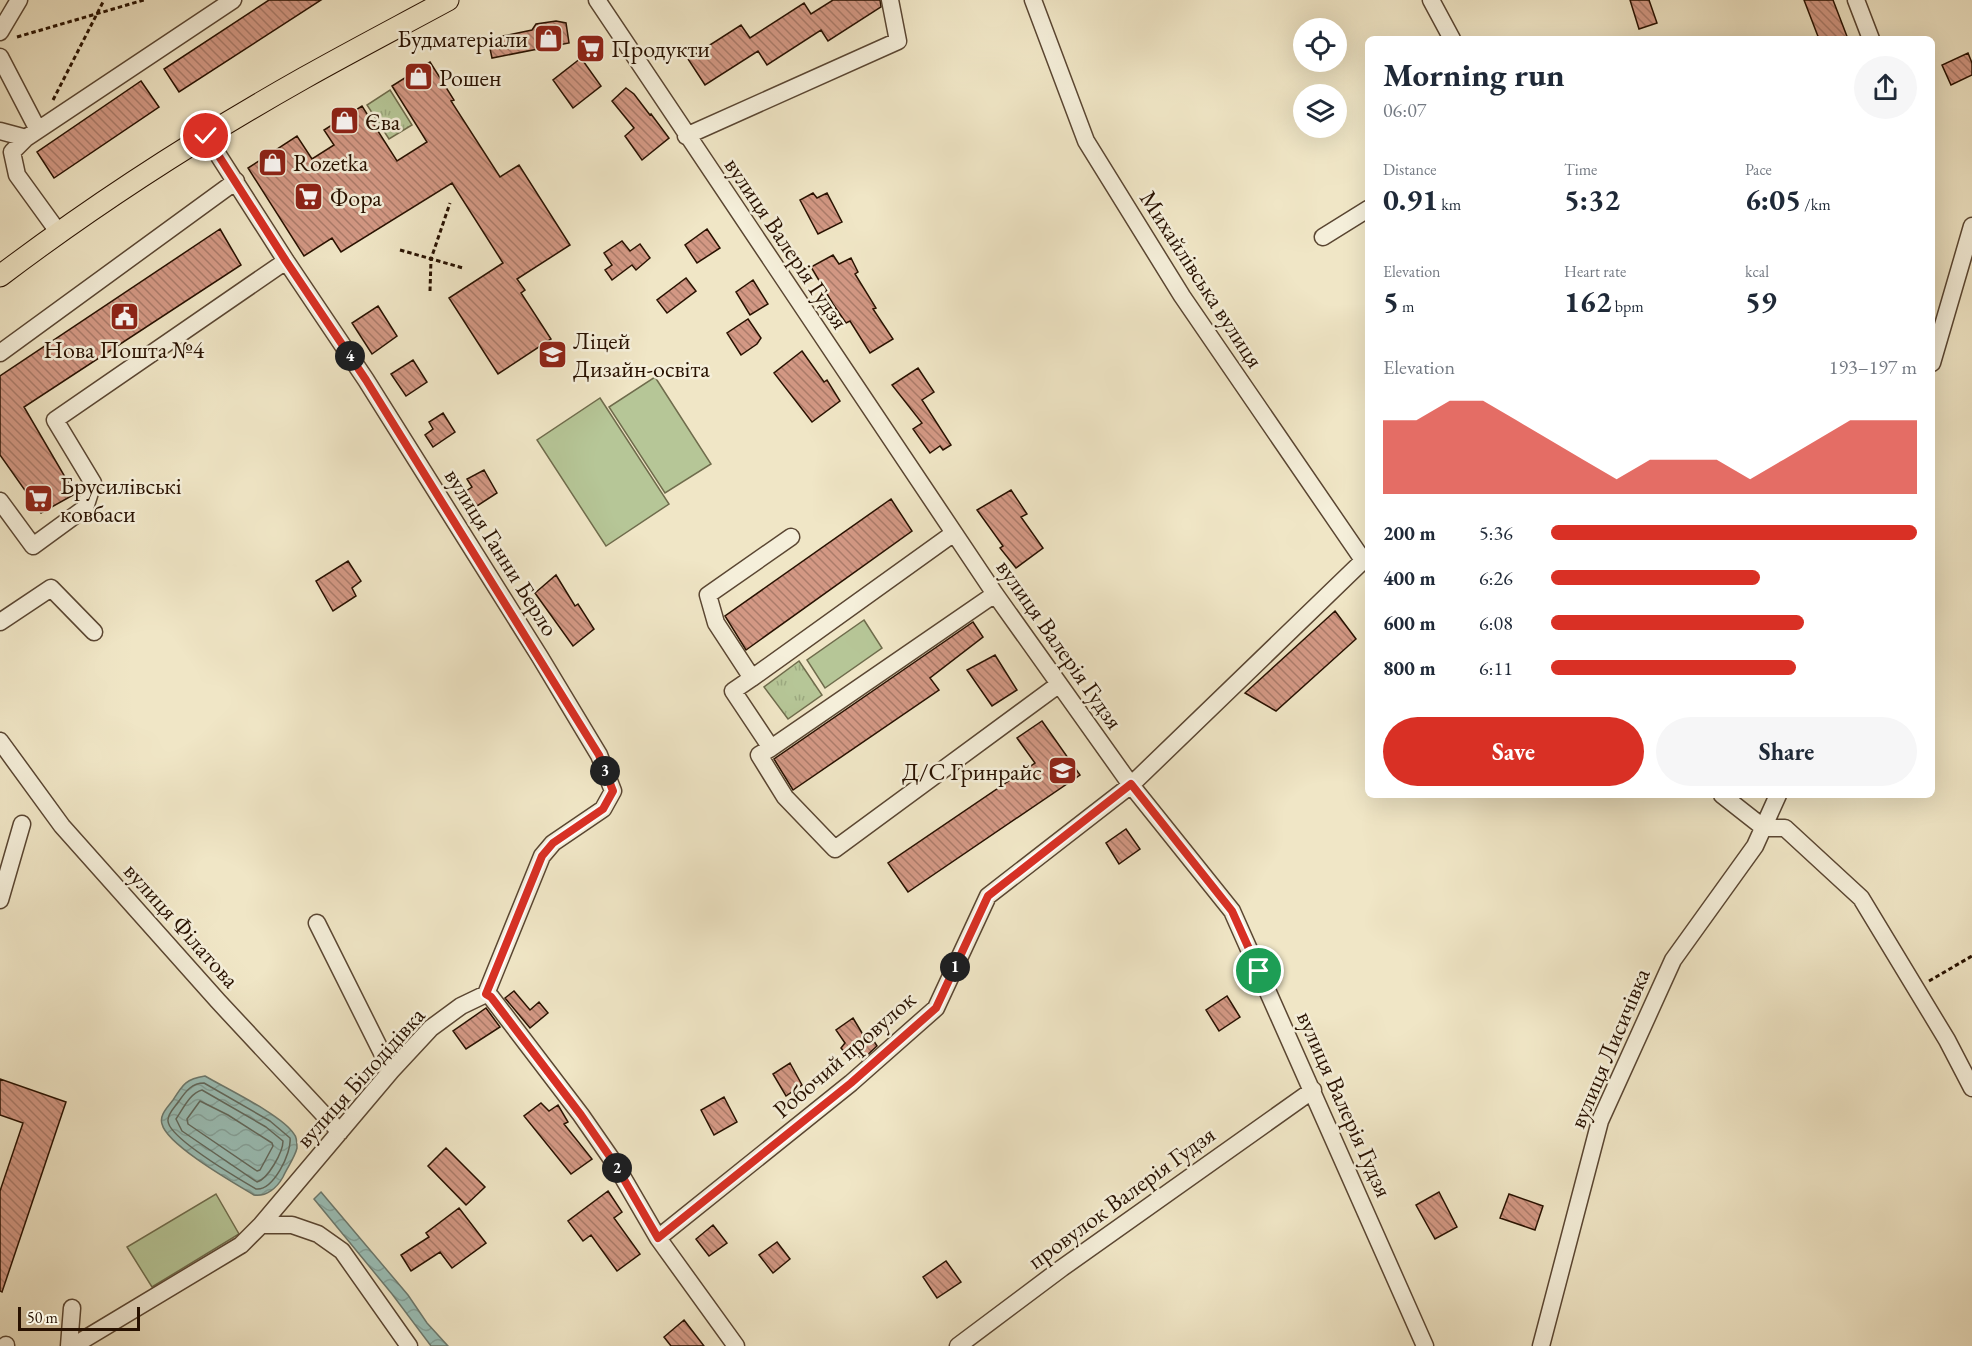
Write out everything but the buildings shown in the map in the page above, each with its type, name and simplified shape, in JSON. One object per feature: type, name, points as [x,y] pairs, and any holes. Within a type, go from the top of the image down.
[{"type":"main road","points":[[0,276],[58,233],[206,136],[304,78],[448,0]]},
{"type":"street","points":[[5,36],[19,0]]},
{"type":"street","points":[[58,233],[17,175],[12,152],[32,134],[233,0]]},
{"type":"street","name":"вулиця Валерія Гудзя","points":[[597,0],[994,594],[1131,784],[1232,911],[1425,1346]]},
{"type":"street","points":[[687,136],[898,41],[890,0]]},
{"type":"street","name":"Михайлівська вулиця","points":[[1033,0],[1086,141],[1182,296],[1365,557]]},
{"type":"street","points":[[1431,0],[1450,36]]},
{"type":"street","points":[[1856,0],[1870,36]]},
{"type":"street","points":[[0,57],[32,134]]},
{"type":"street","points":[[0,130],[32,134]]},
{"type":"street","name":"вулиця Ганни Берло","points":[[206,136],[366,380],[540,657],[599,755],[613,791],[603,809],[553,843],[542,856],[486,994]]},
{"type":"street","points":[[0,353],[236,181]]},
{"type":"street","points":[[1323,237],[1365,210]]},
{"type":"street","points":[[1935,353],[1972,226]]},
{"type":"street","points":[[0,501],[33,546],[85,508],[93,483],[55,420],[286,261]]},
{"type":"street","points":[[771,748],[733,691],[954,533]]},
{"type":"street","points":[[752,678],[716,623],[708,595],[791,537]]},
{"type":"street","name":"Робочий провулок","points":[[658,1238],[851,1083],[936,1008],[988,896],[1131,784],[1365,559]]},
{"type":"street","points":[[0,622],[51,588],[94,632]]},
{"type":"street","points":[[994,594],[759,755],[785,796],[835,849],[1058,685]]},
{"type":"street","name":"вулиця Філатова","points":[[0,741],[62,826],[218,1001],[340,1132]]},
{"type":"street","points":[[1726,798],[1764,828],[1785,828],[1861,898],[1917,988],[1972,1088]]},
{"type":"street","name":"вулиця Лисичівка","points":[[1541,1346],[1600,1121],[1673,960],[1755,846],[1777,798]]},
{"type":"street","points":[[0,900],[22,824]]},
{"type":"street","points":[[317,923],[391,1071]]},
{"type":"street","points":[[486,994],[491,997],[581,1115],[615,1164],[658,1238],[736,1346]]},
{"type":"street","name":"вулиця Білодідівка","points":[[71,1346],[241,1245],[261,1225],[391,1071],[431,1028],[460,1006],[486,994]]},
{"type":"street","name":"провулок Валерія Гудзя","points":[[958,1346],[1062,1268],[1313,1090]]},
{"type":"street","points":[[261,1225],[292,1225],[318,1234],[342,1251],[409,1346]]},
{"type":"street","points":[[71,1346],[72,1308]]},
{"type":"path","points":[[32,134],[104,0]]},
{"type":"path","points":[[5,36],[97,15],[144,0]]},
{"type":"path","points":[[430,291],[431,259],[450,203]]},
{"type":"path","points":[[400,250],[463,268]]},
{"type":"path","points":[[1917,988],[1972,956]]},
{"type":"green space","points":[[390,90],[412,125],[389,139],[367,105]]},
{"type":"green space","points":[[655,377],[711,464],[665,493],[609,407]]},
{"type":"green space","points":[[600,398],[669,504],[606,546],[537,440]]},
{"type":"green space","points":[[864,620],[882,648],[825,688],[807,660]]},
{"type":"green space","points":[[799,661],[822,695],[788,719],[764,687]]},
{"type":"green space","points":[[216,1194],[239,1234],[152,1287],[127,1247]]},
{"type":"water","points":[[205,1076],[266,1111],[295,1135],[297,1148],[293,1159],[281,1181],[267,1193],[254,1195],[217,1173],[188,1153],[167,1133],[162,1124],[163,1114],[183,1086],[193,1079]]},
{"type":"water","points":[[321,1192],[448,1346],[431,1346],[392,1294],[314,1199]]},
{"type":"place","name":"Будматеріали","points":[[549,38]]},
{"type":"place","name":"Продукти","points":[[590,48]]},
{"type":"place","name":"Рошен","points":[[418,77]]},
{"type":"place","name":"Єва","points":[[344,121]]},
{"type":"place","name":"Rozetka","points":[[272,162]]},
{"type":"place","name":"Фора","points":[[309,197]]},
{"type":"place","name":"Нова Пошта №4","points":[[124,316]]},
{"type":"place","name":"Ліцей Дизайн-освіта","points":[[552,354]]},
{"type":"place","name":"Брусилівські ковбаси","points":[[39,499]]},
{"type":"place","name":"Д/С Гринрайс","points":[[1063,771]]},
{"type":"route","points":[[206,136],[366,380],[599,755],[613,791],[603,809],[553,843],[542,856],[486,994],[491,997],[581,1115],[615,1164],[658,1238],[851,1083],[936,1008],[988,896],[1131,784],[1232,911],[1259,971]]}]
